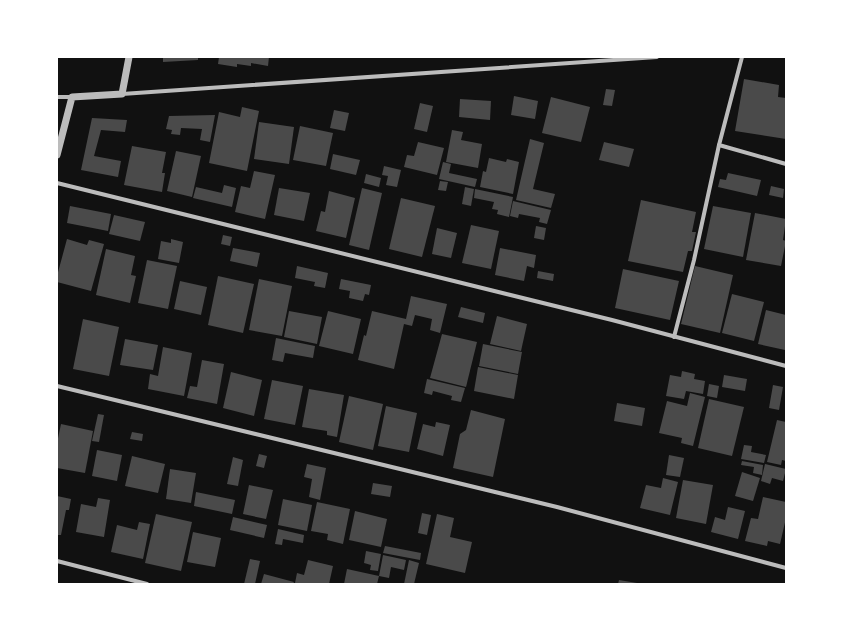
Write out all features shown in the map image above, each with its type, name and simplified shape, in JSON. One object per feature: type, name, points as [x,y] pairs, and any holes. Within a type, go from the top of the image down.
[{"type":"street","points":[[122,94],[129,57]]},
{"type":"street","points":[[57,97],[122,94],[657,57]]},
{"type":"street","points":[[674,337],[694,260],[742,57]]},
{"type":"street","points":[[57,155],[72,97]]},
{"type":"street","points":[[720,145],[786,164]]},
{"type":"street","points":[[57,183],[612,320],[786,366]]},
{"type":"street","points":[[57,386],[557,507],[786,568]]},
{"type":"street","points":[[57,561],[147,584]]},
{"type":"building","points":[[163,57],[198,57],[198,60],[163,62]]},
{"type":"building","points":[[219,57],[269,57],[268,66],[251,63],[251,66],[237,64],[237,67],[218,64]]},
{"type":"building","points":[[744,79],[779,85],[778,97],[786,98],[786,139],[735,131]]},
{"type":"building","points":[[606,89],[615,90],[612,106],[603,105]]},
{"type":"building","points":[[514,96],[538,101],[535,119],[511,115]]},
{"type":"building","points":[[551,97],[590,107],[581,142],[542,133]]},
{"type":"building","points":[[460,99],[491,101],[490,120],[459,117]]},
{"type":"building","points":[[420,103],[433,106],[427,132],[414,129]]},
{"type":"building","points":[[242,107],[259,111],[247,171],[209,163],[219,112],[240,117]]},
{"type":"building","points":[[334,110],[349,113],[345,131],[330,128]]},
{"type":"building","points":[[215,115],[210,142],[200,140],[202,129],[181,128],[180,135],[171,134],[172,130],[166,129],[169,116]]},
{"type":"building","points":[[92,118],[127,120],[125,132],[101,130],[94,156],[121,161],[118,177],[81,170]]},
{"type":"building","points":[[259,122],[294,127],[289,164],[254,159]]},
{"type":"building","points":[[300,126],[333,133],[326,166],[293,160]]},
{"type":"building","points":[[452,130],[463,132],[461,140],[482,144],[478,168],[446,162]]},
{"type":"building","points":[[530,139],[544,143],[533,189],[555,194],[551,208],[516,200]]},
{"type":"building","points":[[418,142],[444,148],[437,175],[404,167],[407,155],[414,156]]},
{"type":"building","points":[[604,142],[634,149],[629,167],[599,160]]},
{"type":"building","points":[[132,146],[166,152],[162,173],[165,173],[162,192],[124,185]]},
{"type":"building","points":[[176,151],[201,156],[192,197],[167,191]]},
{"type":"building","points":[[333,154],[360,160],[356,175],[330,169]]},
{"type":"building","points":[[489,158],[506,162],[507,159],[519,162],[513,194],[480,187],[483,171],[486,172]]},
{"type":"building","points":[[443,162],[451,164],[449,173],[477,179],[475,187],[439,179]]},
{"type":"building","points":[[384,166],[401,170],[397,187],[386,185],[388,176],[382,175]]},
{"type":"building","points":[[254,171],[275,175],[265,219],[235,212],[241,186],[250,188]]},
{"type":"building","points":[[728,173],[761,180],[757,196],[718,187],[720,179],[726,180]]},
{"type":"building","points":[[366,174],[381,178],[379,187],[364,183]]},
{"type":"building","points":[[440,181],[448,182],[446,191],[438,190]]},
{"type":"building","points":[[224,185],[236,188],[232,207],[193,198],[196,187],[222,193]]},
{"type":"building","points":[[771,186],[784,189],[783,198],[769,195]]},
{"type":"building","points":[[465,187],[474,189],[471,206],[462,204]]},
{"type":"building","points":[[279,188],[310,193],[304,221],[274,215]]},
{"type":"building","points":[[362,188],[382,193],[369,250],[349,245]]},
{"type":"building","points":[[475,189],[513,197],[509,217],[497,214],[498,210],[492,209],[494,202],[474,198]]},
{"type":"building","points":[[329,191],[355,198],[346,238],[316,231],[321,211],[325,212]]},
{"type":"building","points":[[401,198],[435,206],[422,257],[389,249]]},
{"type":"building","points":[[641,200],[696,212],[692,232],[696,232],[692,251],[688,251],[683,272],[628,261]]},
{"type":"building","points":[[513,201],[551,210],[547,224],[539,222],[540,218],[519,214],[518,218],[510,216]]},
{"type":"building","points":[[70,206],[111,214],[108,231],[67,223]]},
{"type":"building","points":[[713,206],[751,213],[743,257],[704,249]]},
{"type":"building","points":[[755,213],[786,219],[783,240],[786,241],[781,266],[746,260]]},
{"type":"building","points":[[114,215],[145,222],[140,241],[109,234]]},
{"type":"building","points":[[471,225],[499,231],[491,269],[462,263]]},
{"type":"building","points":[[536,226],[546,228],[544,240],[534,238]]},
{"type":"building","points":[[437,228],[457,233],[451,258],[432,254]]},
{"type":"building","points":[[223,235],[232,237],[230,246],[221,244]]},
{"type":"building","points":[[67,239],[87,245],[89,240],[104,244],[91,291],[57,282],[57,276]]},
{"type":"building","points":[[171,239],[183,242],[179,263],[158,259],[161,241],[171,243]]},
{"type":"building","points":[[233,248],[260,253],[257,267],[230,261]]},
{"type":"building","points":[[500,248],[536,255],[534,268],[527,266],[524,281],[495,275]]},
{"type":"building","points":[[106,249],[135,256],[131,275],[136,276],[130,303],[96,295]]},
{"type":"building","points":[[147,260],[177,266],[168,309],[138,303]]},
{"type":"building","points":[[297,266],[328,273],[325,288],[314,286],[315,282],[295,278]]},
{"type":"building","points":[[695,266],[733,275],[720,333],[681,324]]},
{"type":"building","points":[[623,269],[679,281],[670,320],[615,308]]},
{"type":"building","points":[[538,271],[554,274],[553,281],[537,278]]},
{"type":"building","points":[[218,276],[254,284],[243,333],[208,325]]},
{"type":"building","points":[[259,279],[292,286],[282,336],[249,330]]},
{"type":"building","points":[[341,279],[371,285],[369,295],[365,294],[363,301],[349,298],[350,291],[339,289]]},
{"type":"building","points":[[180,281],[207,287],[201,315],[174,309]]},
{"type":"building","points":[[732,294],[764,302],[754,341],[722,333]]},
{"type":"building","points":[[411,296],[447,304],[440,333],[430,330],[432,319],[415,315],[412,326],[404,324],[394,369],[358,360],[372,311],[406,319]]},
{"type":"building","points":[[461,307],[485,313],[483,323],[458,317]]},
{"type":"building","points":[[766,310],[786,315],[785,350],[758,344]]},
{"type":"building","points":[[289,311],[322,317],[317,344],[284,337]]},
{"type":"building","points":[[328,311],[361,319],[353,354],[319,346]]},
{"type":"building","points":[[497,316],[527,324],[521,351],[490,344]]},
{"type":"building","points":[[83,319],[119,327],[109,376],[73,369]]},
{"type":"building","points":[[442,334],[477,342],[466,387],[430,378]]},
{"type":"building","points":[[276,338],[315,346],[313,358],[285,353],[283,362],[272,360]]},
{"type":"building","points":[[125,339],[158,345],[153,370],[120,365]]},
{"type":"building","points":[[483,344],[522,352],[518,374],[479,366]]},
{"type":"building","points":[[163,347],[192,353],[184,396],[148,389],[150,374],[158,376]]},
{"type":"building","points":[[202,360],[224,364],[217,404],[187,398],[190,386],[197,387]]},
{"type":"building","points":[[478,367],[518,375],[514,399],[474,391]]},
{"type":"building","points":[[682,371],[695,374],[694,379],[705,381],[703,394],[686,391],[684,399],[666,396],[670,375],[681,377]]},
{"type":"building","points":[[231,372],[262,380],[254,416],[223,408]]},
{"type":"building","points":[[724,375],[747,379],[745,391],[722,387]]},
{"type":"building","points":[[427,379],[465,388],[461,402],[451,400],[452,396],[433,391],[432,395],[424,393]]},
{"type":"building","points":[[272,380],[303,386],[295,425],[264,419]]},
{"type":"building","points":[[709,384],[719,386],[717,398],[707,396]]},
{"type":"building","points":[[773,385],[783,387],[779,410],[769,408]]},
{"type":"building","points":[[309,389],[344,395],[337,437],[327,435],[327,431],[302,427]]},
{"type":"building","points":[[690,393],[705,397],[693,446],[681,443],[682,438],[659,433],[667,401],[687,406]]},
{"type":"building","points":[[349,396],[383,404],[373,450],[339,442]]},
{"type":"building","points":[[709,399],[744,407],[732,456],[698,448]]},
{"type":"building","points":[[617,403],[645,408],[642,426],[614,421]]},
{"type":"building","points":[[386,406],[417,413],[409,452],[378,446]]},
{"type":"building","points":[[471,410],[505,419],[493,477],[453,468],[460,434],[466,430]]},
{"type":"building","points":[[98,414],[104,415],[99,442],[92,441]]},
{"type":"building","points":[[777,420],[786,422],[786,461],[782,460],[781,465],[767,462]]},
{"type":"building","points":[[436,422],[450,425],[443,456],[417,449],[423,424],[435,427]]},
{"type":"building","points":[[61,424],[93,431],[85,473],[57,468],[57,443]]},
{"type":"building","points":[[132,432],[143,434],[142,441],[130,439]]},
{"type":"building","points":[[744,445],[752,446],[751,452],[766,455],[764,463],[741,459]]},
{"type":"building","points":[[97,450],[122,455],[117,481],[92,476]]},
{"type":"building","points":[[259,454],[267,456],[264,468],[256,466]]},
{"type":"building","points":[[669,455],[684,458],[680,477],[666,475]]},
{"type":"building","points":[[132,456],[165,464],[158,493],[125,486]]},
{"type":"building","points":[[233,457],[243,460],[238,486],[227,484]]},
{"type":"building","points":[[742,461],[763,465],[762,475],[753,473],[754,467],[741,465]]},
{"type":"building","points":[[307,464],[326,468],[320,500],[309,497],[312,479],[304,477]]},
{"type":"building","points":[[765,464],[786,469],[783,481],[772,478],[770,484],[761,481]]},
{"type":"building","points":[[170,469],[196,473],[191,503],[166,499]]},
{"type":"building","points":[[742,472],[760,478],[753,501],[735,496]]},
{"type":"building","points":[[663,478],[678,482],[670,515],[640,508],[646,485],[661,488]]},
{"type":"building","points":[[683,480],[713,485],[706,524],[676,518]]},
{"type":"building","points":[[373,483],[392,486],[390,497],[371,494]]},
{"type":"building","points":[[249,485],[273,490],[266,519],[243,514]]},
{"type":"building","points":[[196,492],[235,500],[232,514],[194,506]]},
{"type":"building","points":[[57,496],[71,499],[69,510],[66,510],[61,535],[57,535]]},
{"type":"building","points":[[763,497],[786,502],[786,518],[780,544],[768,541],[767,546],[745,541],[751,518],[758,519]]},
{"type":"building","points":[[98,498],[110,500],[104,537],[76,532],[81,504],[96,507]]},
{"type":"building","points":[[283,499],[312,505],[307,531],[278,525]]},
{"type":"building","points":[[317,502],[350,509],[343,544],[327,540],[328,534],[311,531]]},
{"type":"building","points":[[728,507],[745,511],[738,539],[711,532],[715,517],[725,520]]},
{"type":"building","points":[[355,511],[387,519],[381,547],[349,540]]},
{"type":"building","points":[[422,513],[431,515],[427,535],[418,533]]},
{"type":"building","points":[[156,514],[192,522],[181,571],[145,563]]},
{"type":"building","points":[[437,514],[454,518],[450,537],[472,542],[465,573],[426,564]]},
{"type":"building","points":[[233,517],[267,525],[264,538],[230,530]]},
{"type":"building","points":[[139,522],[150,524],[143,559],[111,552],[117,525],[137,530]]},
{"type":"building","points":[[278,529],[304,535],[303,543],[283,539],[282,545],[275,544]]},
{"type":"building","points":[[193,532],[221,538],[215,567],[187,562]]},
{"type":"building","points":[[385,546],[421,553],[420,560],[383,553]]},
{"type":"building","points":[[366,551],[381,554],[378,571],[370,570],[371,565],[364,563]]},
{"type":"building","points":[[383,555],[406,560],[404,570],[391,567],[389,578],[379,576]]},
{"type":"building","points":[[250,559],[260,561],[255,584],[244,584]]},
{"type":"building","points":[[308,560],[333,566],[329,584],[295,583],[297,573],[304,575]]},
{"type":"building","points":[[409,560],[419,563],[414,584],[404,584]]},
{"type":"building","points":[[347,569],[379,576],[377,584],[344,584]]},
{"type":"building","points":[[264,574],[294,582],[293,584],[261,584]]},
{"type":"building","points":[[619,580],[637,583],[637,584],[618,584]]}]
